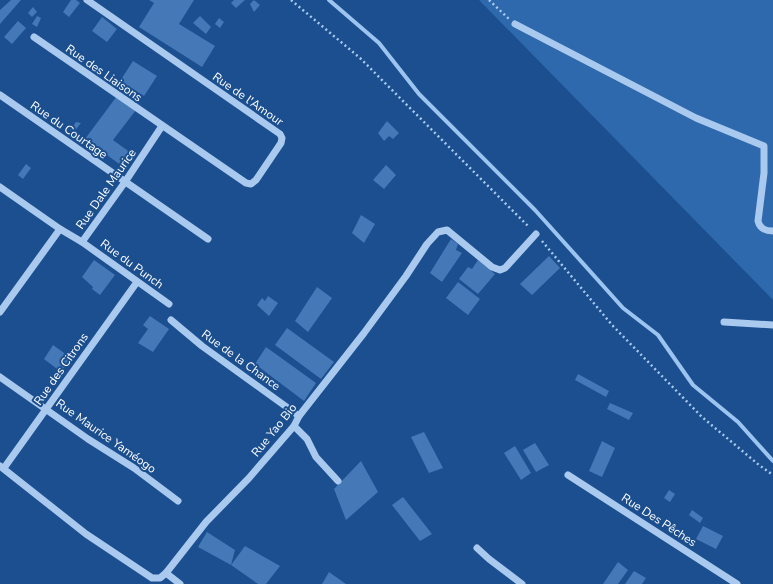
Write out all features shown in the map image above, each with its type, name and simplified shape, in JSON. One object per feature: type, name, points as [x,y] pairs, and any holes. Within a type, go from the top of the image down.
[{"type":"street","name":"Rue de l'Amour","points":[[87,0],[280,134],[282,138],[281,143],[256,180],[251,184],[246,183],[162,126]]},
{"type":"street","points":[[514,24],[696,118],[764,146],[764,173],[758,221],[759,225],[764,230],[773,231]]},
{"type":"street","name":"Rue des Liaisons","points":[[34,37],[162,126]]},
{"type":"street","name":"Rue du Courtage","points":[[0,95],[208,239]]},
{"type":"street","name":"Rue Dale Maurice","points":[[0,187],[60,229],[82,242],[125,182],[162,126]]},
{"type":"street","points":[[0,312],[60,229]]},
{"type":"street","name":"Rue Yao Bio","points":[[166,573],[206,522],[249,478],[294,426],[299,416],[364,333],[406,276],[426,244],[438,232],[447,230],[492,267],[500,270],[505,268],[536,234]]},
{"type":"street","name":"Rue du Punch","points":[[82,242],[168,304]]},
{"type":"street","name":"Rue des Citrons","points":[[2,467],[46,409],[137,282]]},
{"type":"street","name":"Rue de la Chance","points":[[171,320],[202,346],[299,416]]},
{"type":"street","points":[[724,322],[773,325]]},
{"type":"street","name":"Rue Maurice Yaméogo","points":[[0,377],[88,439],[134,468],[178,501]]},
{"type":"street","points":[[294,426],[306,439],[316,457],[338,481]]},
{"type":"street","points":[[2,467],[86,534],[136,568],[156,579],[160,578],[166,573],[180,584]]},
{"type":"street","name":"Rue Des Pêches","points":[[568,476],[737,584]]},
{"type":"street","points":[[477,548],[522,584]]},
{"type":"path","points":[[489,0],[514,24]]},
{"type":"shaded area","points":[[479,0],[773,0],[773,300]]},
{"type":"building","points":[[11,0],[21,0],[0,24],[0,10]]},
{"type":"building","points":[[71,0],[76,0],[80,3],[69,17],[63,12]]},
{"type":"building","points":[[149,0],[194,0],[179,24],[215,46],[202,67],[139,27],[154,3]]},
{"type":"building","points":[[234,0],[245,0],[236,8],[231,3]]},
{"type":"building","points":[[254,0],[260,5],[254,12],[250,4]]},
{"type":"building","points":[[33,7],[37,12],[32,17],[28,13]]},
{"type":"building","points":[[37,16],[41,18],[37,27],[32,24]]},
{"type":"building","points":[[200,16],[211,27],[206,34],[193,23]]},
{"type":"building","points":[[102,17],[117,29],[107,42],[92,31]]},
{"type":"building","points":[[219,18],[224,22],[220,28],[215,24]]},
{"type":"building","points":[[18,21],[26,28],[12,44],[4,37]]},
{"type":"building","points":[[133,61],[157,76],[144,96],[120,81]]},
{"type":"building","points":[[117,96],[136,110],[113,140],[131,153],[122,166],[85,139]]},
{"type":"building","points":[[387,121],[399,133],[393,139],[389,136],[384,141],[378,133]]},
{"type":"building","points":[[76,122],[81,123],[73,133],[70,130]]},
{"type":"building","points":[[26,164],[31,168],[23,179],[18,175]]},
{"type":"building","points":[[386,165],[396,175],[384,189],[373,180]]},
{"type":"building","points":[[97,196],[102,199],[97,206],[92,202]]},
{"type":"building","points":[[361,215],[375,224],[364,243],[352,233]]},
{"type":"building","points":[[451,239],[458,244],[456,250],[462,253],[442,282],[430,273]]},
{"type":"building","points":[[549,256],[560,268],[532,295],[520,284]]},
{"type":"building","points":[[94,260],[115,275],[100,295],[92,289],[93,287],[82,277]]},
{"type":"building","points":[[478,260],[495,274],[478,294],[459,279],[468,267],[472,269]]},
{"type":"building","points":[[458,282],[480,299],[468,315],[446,298]]},
{"type":"building","points":[[317,287],[332,298],[308,332],[295,321]]},
{"type":"building","points":[[268,296],[278,303],[269,316],[257,305],[262,298],[265,301]]},
{"type":"building","points":[[150,316],[169,329],[153,352],[138,343],[148,329],[143,325]]},
{"type":"building","points":[[287,328],[334,362],[321,379],[275,345]]},
{"type":"building","points":[[53,345],[71,358],[61,372],[44,359]]},
{"type":"building","points":[[266,347],[316,383],[304,401],[255,364]]},
{"type":"building","points":[[578,374],[609,391],[606,397],[575,380]]},
{"type":"building","points":[[610,403],[633,413],[629,420],[607,409]]},
{"type":"building","points":[[424,432],[443,468],[429,473],[411,437]]},
{"type":"building","points":[[602,441],[615,448],[602,477],[589,471]]},
{"type":"building","points":[[535,443],[549,465],[536,472],[523,450]]},
{"type":"building","points":[[515,446],[531,473],[521,480],[504,453]]},
{"type":"building","points":[[361,461],[378,492],[346,520],[334,489]]},
{"type":"building","points":[[669,490],[675,494],[670,502],[664,498]]},
{"type":"building","points":[[403,497],[432,534],[420,541],[392,505]]},
{"type":"building","points":[[692,510],[703,518],[700,523],[689,515]]},
{"type":"building","points":[[703,526],[723,536],[716,549],[696,539]]},
{"type":"building","points":[[207,532],[235,550],[231,565],[198,547]]},
{"type":"building","points":[[245,546],[280,566],[266,584],[258,584],[231,565]]},
{"type":"building","points":[[618,562],[628,570],[618,584],[603,584]]},
{"type":"building","points":[[634,571],[646,578],[642,584],[625,584]]},
{"type":"building","points":[[329,572],[346,584],[322,584]]},
{"type":"waterway","points":[[329,0],[379,43],[419,94],[535,210],[623,308],[658,335],[693,385],[738,422],[773,461]]}]
